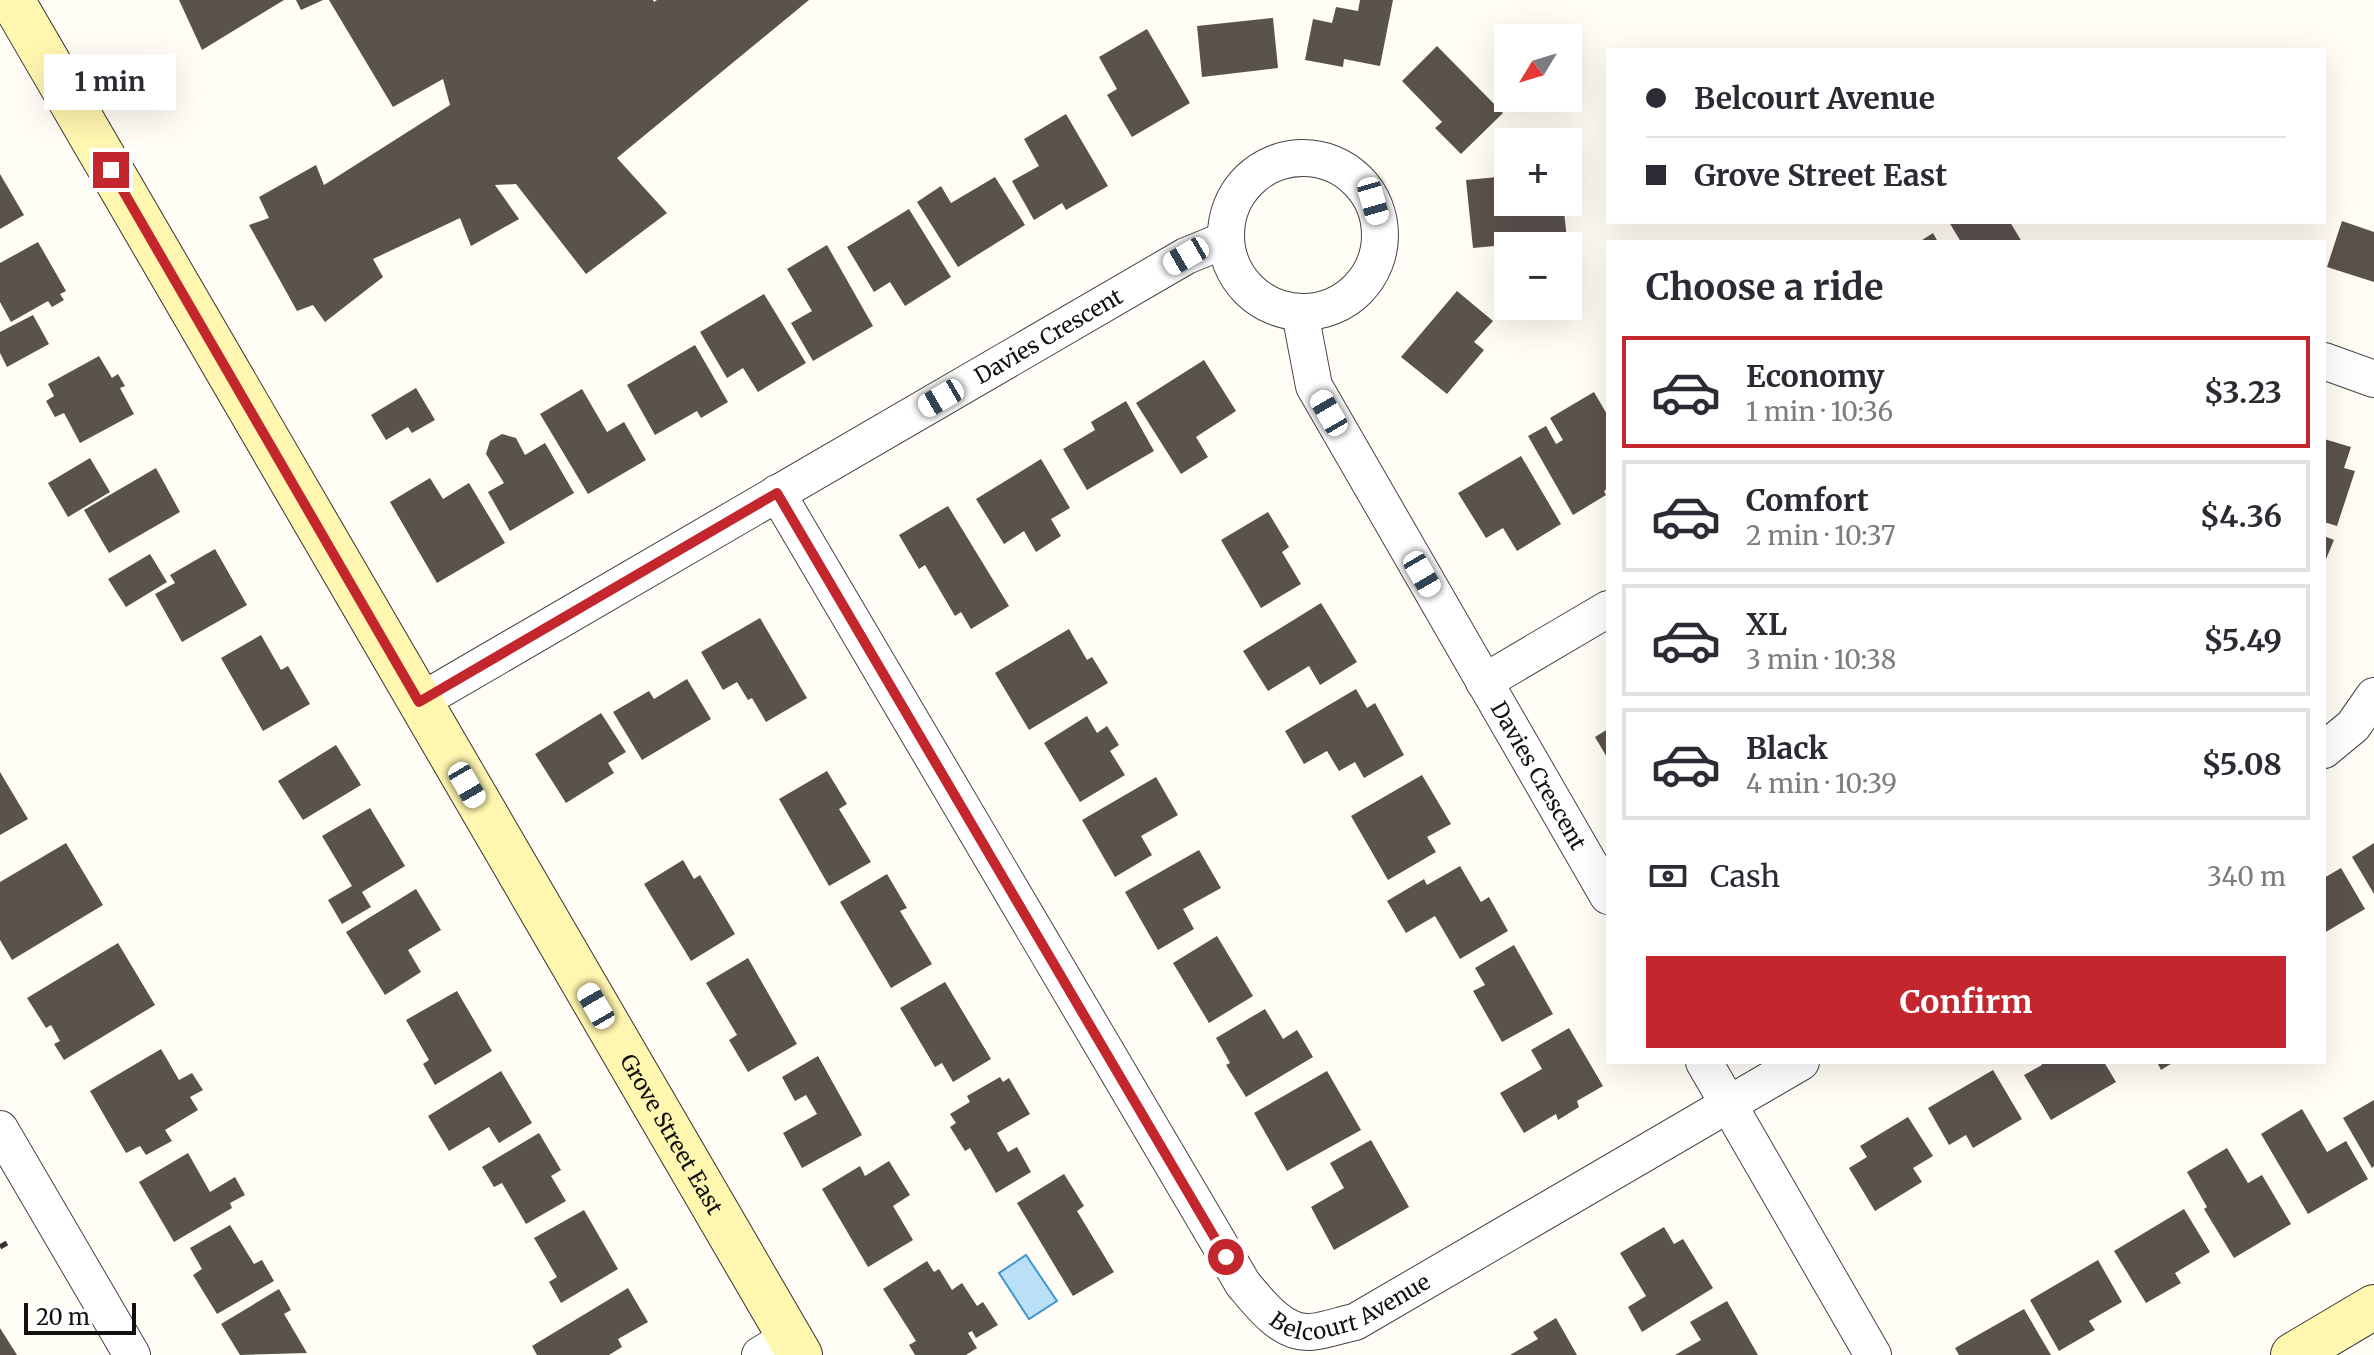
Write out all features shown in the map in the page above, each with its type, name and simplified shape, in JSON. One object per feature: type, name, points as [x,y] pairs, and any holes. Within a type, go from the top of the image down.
[{"type":"street","name":"Grove Street East","points":[[12,0],[419,702],[783,1349]]},
{"type":"street","points":[[1309,157],[1335,164],[1358,180],[1373,201],[1380,227],[1379,254],[1368,278],[1350,298],[1326,310],[1300,313],[1277,309],[1257,298],[1241,282],[1230,262],[1225,240],[1228,213],[1239,190],[1259,171],[1283,160],[1309,157]]},
{"type":"street","name":"Davies Crescent","points":[[419,702],[1186,256],[1225,240]]},
{"type":"street","name":"Davies Crescent","points":[[1300,313],[1314,386],[1606,893]]},
{"type":"street","points":[[2326,362],[2374,379]]},
{"type":"street","name":"Belcourt Avenue","points":[[777,493],[1243,1284],[1265,1310],[1286,1326],[1306,1332],[1355,1322],[1798,1064]]},
{"type":"street","points":[[1484,682],[1606,610]]},
{"type":"street","points":[[2326,748],[2353,726],[2374,696]]},
{"type":"street","points":[[1705,1064],[1873,1355]]},
{"type":"street","points":[[0,1129],[132,1355]]},
{"type":"street","points":[[2293,1355],[2374,1307]]},
{"type":"path","points":[[0,1247],[7,1243]]},
{"type":"water","points":[[1026,1255],[1057,1301],[1029,1319],[999,1273]]},
{"type":"building","points":[[179,0],[284,0],[202,50]]},
{"type":"building","points":[[296,0],[323,0],[301,10]]},
{"type":"building","points":[[329,0],[809,0],[617,158],[667,213],[586,274],[516,184],[495,185],[519,219],[471,246],[460,218],[373,259],[383,277],[325,322],[313,305],[297,311],[249,225],[269,218],[259,197],[316,165],[324,185],[450,105],[443,79],[393,107]]},
{"type":"building","points":[[1360,0],[1393,0],[1380,66],[1344,59],[1343,67],[1305,60],[1313,19],[1332,23],[1336,7],[1358,11]]},
{"type":"building","points":[[1273,18],[1278,68],[1202,77],[1197,26]]},
{"type":"building","points":[[1147,29],[1190,103],[1132,137],[1107,95],[1117,89],[1099,57]]},
{"type":"building","points":[[1437,46],[1494,104],[1494,112],[1503,113],[1461,154],[1435,128],[1442,122],[1402,81]]},
{"type":"building","points":[[1066,114],[1108,186],[1066,210],[1062,203],[1034,220],[1012,181],[1039,166],[1024,139]]},
{"type":"building","points":[[0,174],[24,215],[0,229]]},
{"type":"building","points":[[995,177],[1025,225],[958,267],[917,202],[941,186],[951,203]]},
{"type":"building","points":[[1494,177],[1494,216],[1565,216],[1566,232],[1494,232],[1494,246],[1473,248],[1466,180]]},
{"type":"building","points":[[909,209],[951,277],[905,306],[890,282],[874,292],[847,247]]},
{"type":"building","points":[[2342,221],[2374,232],[2374,282],[2327,267]]},
{"type":"building","points":[[1950,224],[2011,224],[2021,240],[1960,240]]},
{"type":"building","points":[[1933,233],[1937,240],[1922,240]]},
{"type":"building","points":[[38,242],[66,291],[60,294],[64,300],[52,307],[48,301],[11,322],[0,302],[0,263]]},
{"type":"building","points":[[827,245],[873,326],[813,361],[791,323],[812,311],[787,269]]},
{"type":"building","points":[[1457,291],[1493,321],[1474,342],[1484,350],[1447,394],[1401,357]]},
{"type":"building","points":[[764,294],[806,363],[758,392],[743,368],[727,378],[700,332]]},
{"type":"building","points":[[33,315],[49,344],[7,367],[0,353],[0,332]]},
{"type":"building","points":[[695,345],[728,402],[701,418],[697,411],[655,435],[627,385]]},
{"type":"building","points":[[99,356],[112,378],[118,374],[125,386],[120,388],[134,414],[80,443],[64,413],[55,417],[46,401],[54,396],[48,384]]},
{"type":"building","points":[[1204,360],[1236,411],[1196,437],[1208,457],[1181,474],[1136,403]]},
{"type":"building","points":[[416,388],[435,420],[412,433],[408,427],[386,440],[371,415]]},
{"type":"building","points":[[582,389],[607,432],[624,422],[646,460],[588,494],[540,414]]},
{"type":"building","points":[[1594,392],[1606,413],[1606,495],[1573,515],[1528,436],[1546,426],[1556,444],[1563,440],[1550,418]]},
{"type":"building","points":[[1126,401],[1154,451],[1087,490],[1063,449],[1095,430],[1091,422]]},
{"type":"building","points":[[502,434],[516,438],[525,455],[545,443],[574,493],[510,531],[488,492],[504,483],[486,454],[490,441]]},
{"type":"building","points":[[2326,440],[2351,447],[2344,468],[2355,471],[2337,526],[2326,523]]},
{"type":"building","points":[[1521,456],[1561,524],[1517,551],[1503,528],[1486,538],[1458,493]]},
{"type":"building","points":[[90,458],[110,492],[68,517],[48,483]]},
{"type":"building","points":[[1041,459],[1070,508],[1051,519],[1061,536],[1036,552],[1024,531],[1004,544],[976,499]]},
{"type":"building","points":[[156,468],[180,512],[109,553],[84,510]]},
{"type":"building","points":[[430,478],[443,499],[469,483],[505,543],[437,583],[390,502]]},
{"type":"building","points":[[948,506],[1009,606],[971,629],[961,612],[955,616],[925,565],[919,569],[899,535]]},
{"type":"building","points":[[1268,512],[1289,547],[1282,552],[1301,584],[1261,608],[1221,540]]},
{"type":"building","points":[[2326,537],[2334,540],[2326,559]]},
{"type":"building","points":[[215,549],[247,605],[182,642],[155,594],[175,583],[170,575]]},
{"type":"building","points":[[150,554],[167,582],[126,607],[108,579]]},
{"type":"building","points":[[1321,603],[1357,662],[1320,685],[1309,666],[1268,691],[1243,651]]},
{"type":"building","points":[[760,618],[807,698],[766,722],[752,698],[748,700],[737,682],[723,690],[701,652]]},
{"type":"building","points":[[1069,629],[1087,660],[1092,657],[1108,683],[1029,730],[995,673]]},
{"type":"building","points":[[261,635],[281,670],[288,666],[310,704],[263,731],[221,658]]},
{"type":"building","points":[[687,679],[711,719],[642,760],[613,712],[649,691],[654,699]]},
{"type":"building","points":[[1356,689],[1367,708],[1375,703],[1404,755],[1364,778],[1355,762],[1339,771],[1327,751],[1304,764],[1285,731]]},
{"type":"building","points":[[601,713],[626,752],[608,763],[614,773],[566,803],[535,754]]},
{"type":"building","points":[[1087,716],[1097,733],[1107,726],[1119,745],[1110,751],[1125,775],[1080,802],[1044,743]]},
{"type":"building","points":[[1606,730],[1606,756],[1595,737]]},
{"type":"building","points":[[336,745],[361,785],[303,820],[278,781]]},
{"type":"building","points":[[827,771],[847,804],[839,809],[871,862],[829,886],[779,799]]},
{"type":"building","points":[[0,772],[28,819],[0,835]]},
{"type":"building","points":[[1422,775],[1451,824],[1427,837],[1436,852],[1388,880],[1351,816]]},
{"type":"building","points":[[1156,777],[1178,815],[1141,836],[1152,855],[1115,877],[1082,820]]},
{"type":"building","points":[[370,808],[405,866],[362,892],[371,907],[342,924],[328,900],[352,886],[322,836]]},
{"type":"building","points":[[66,843],[103,905],[12,960],[0,940],[0,882]]},
{"type":"building","points":[[2374,843],[2374,894],[2352,857]]},
{"type":"building","points":[[1199,850],[1221,888],[1183,909],[1194,929],[1158,950],[1125,892]]},
{"type":"building","points":[[683,860],[694,879],[700,875],[735,934],[691,961],[644,884]]},
{"type":"building","points":[[1460,866],[1481,902],[1489,897],[1508,931],[1460,959],[1435,916],[1406,933],[1387,901],[1424,879],[1427,885]]},
{"type":"building","points":[[2341,868],[2365,909],[2326,932],[2326,877]]},
{"type":"building","points":[[887,874],[907,908],[900,911],[932,964],[891,988],[840,902]]},
{"type":"building","points":[[416,889],[441,930],[408,950],[421,972],[385,995],[346,932]]},
{"type":"building","points":[[1217,936],[1253,996],[1209,1023],[1173,963]]},
{"type":"building","points":[[118,943],[155,1005],[64,1060],[54,1044],[60,1041],[51,1025],[46,1028],[27,998]]},
{"type":"building","points":[[1514,945],[1553,1014],[1502,1042],[1473,991],[1485,985],[1475,968]]},
{"type":"building","points":[[748,958],[797,1044],[748,1072],[729,1040],[737,1035],[706,983]]},
{"type":"building","points":[[945,982],[991,1059],[953,1082],[942,1063],[935,1067],[900,1008]]},
{"type":"building","points":[[457,991],[492,1051],[435,1085],[423,1064],[429,1060],[406,1020]]},
{"type":"building","points":[[1265,1009],[1283,1039],[1297,1030],[1313,1057],[1246,1097],[1226,1065],[1230,1063],[1216,1038]]},
{"type":"building","points":[[1569,1028],[1603,1086],[1577,1101],[1579,1107],[1558,1120],[1556,1114],[1524,1133],[1500,1093],[1542,1069],[1531,1050]]},
{"type":"building","points":[[161,1049],[179,1080],[192,1073],[203,1090],[190,1097],[198,1110],[165,1130],[172,1141],[146,1155],[140,1146],[126,1153],[90,1091]]},
{"type":"building","points":[[818,1056],[862,1135],[802,1168],[783,1133],[817,1114],[806,1095],[795,1101],[782,1077]]},
{"type":"building","points":[[2105,1064],[2116,1082],[2051,1120],[2024,1075],[2042,1065]]},
{"type":"building","points":[[1993,1070],[2022,1119],[1973,1148],[1966,1135],[1949,1145],[1928,1108]]},
{"type":"building","points":[[501,1071],[532,1123],[499,1143],[489,1127],[449,1151],[428,1116]]},
{"type":"building","points":[[1327,1071],[1361,1130],[1287,1171],[1254,1113]]},
{"type":"building","points":[[1000,1077],[1003,1082],[1009,1078],[1030,1114],[997,1133],[1008,1152],[1017,1147],[1031,1172],[996,1193],[970,1148],[965,1151],[950,1127],[956,1123],[950,1114],[970,1102],[967,1096]]},
{"type":"building","points":[[2374,1100],[2374,1166],[2372,1168],[2343,1118]]},
{"type":"building","points":[[2302,1109],[2327,1152],[2346,1141],[2368,1179],[2308,1214],[2261,1134]]},
{"type":"building","points":[[1908,1117],[1933,1156],[1913,1168],[1922,1182],[1875,1211],[1849,1168],[1867,1157],[1860,1146]]},
{"type":"building","points":[[539,1133],[561,1170],[551,1176],[566,1201],[526,1224],[502,1183],[494,1187],[482,1167]]},
{"type":"building","points":[[1371,1140],[1409,1207],[1334,1250],[1311,1207],[1344,1188],[1330,1163]]},
{"type":"building","points":[[2227,1148],[2248,1183],[2262,1175],[2291,1224],[2234,1258],[2204,1209],[2207,1207],[2187,1172]]},
{"type":"building","points":[[188,1153],[210,1192],[235,1177],[245,1195],[230,1203],[232,1208],[174,1242],[139,1182]]},
{"type":"building","points":[[889,1161],[910,1195],[893,1206],[913,1240],[868,1267],[822,1189],[860,1166],[865,1176]]},
{"type":"building","points":[[1064,1174],[1084,1206],[1077,1211],[1114,1272],[1073,1296],[1017,1203]]},
{"type":"building","points":[[2184,1209],[2210,1252],[2175,1273],[2181,1283],[2146,1303],[2114,1251]]},
{"type":"building","points":[[584,1210],[618,1269],[561,1303],[549,1282],[557,1277],[534,1238]]},
{"type":"building","points":[[230,1225],[254,1264],[262,1260],[274,1281],[217,1314],[193,1275],[202,1269],[190,1248]]},
{"type":"building","points":[[1664,1227],[1674,1244],[1683,1239],[1713,1288],[1642,1332],[1628,1307],[1646,1296],[1620,1253]]},
{"type":"building","points":[[2098,1260],[2122,1302],[2089,1321],[2095,1330],[2059,1351],[2030,1300]]},
{"type":"building","points":[[927,1261],[934,1272],[939,1269],[952,1290],[962,1283],[977,1306],[983,1302],[998,1325],[976,1338],[972,1331],[968,1333],[977,1348],[966,1355],[915,1355],[909,1345],[916,1341],[883,1289]]},
{"type":"building","points":[[628,1288],[648,1322],[618,1339],[622,1347],[609,1355],[537,1355],[532,1346]]},
{"type":"building","points":[[279,1289],[291,1310],[284,1314],[307,1353],[240,1355],[221,1324]]},
{"type":"building","points":[[1727,1301],[1758,1355],[1675,1355],[1701,1340],[1690,1322]]},
{"type":"building","points":[[2024,1309],[2051,1355],[1959,1355],[1955,1348]]},
{"type":"building","points":[[1556,1318],[1577,1355],[1510,1355],[1538,1339],[1533,1332]]},
{"type":"building","points":[[0,1328],[17,1355],[0,1355]]},
{"type":"route","points":[[111,170],[419,702],[777,493],[1226,1257]]}]
